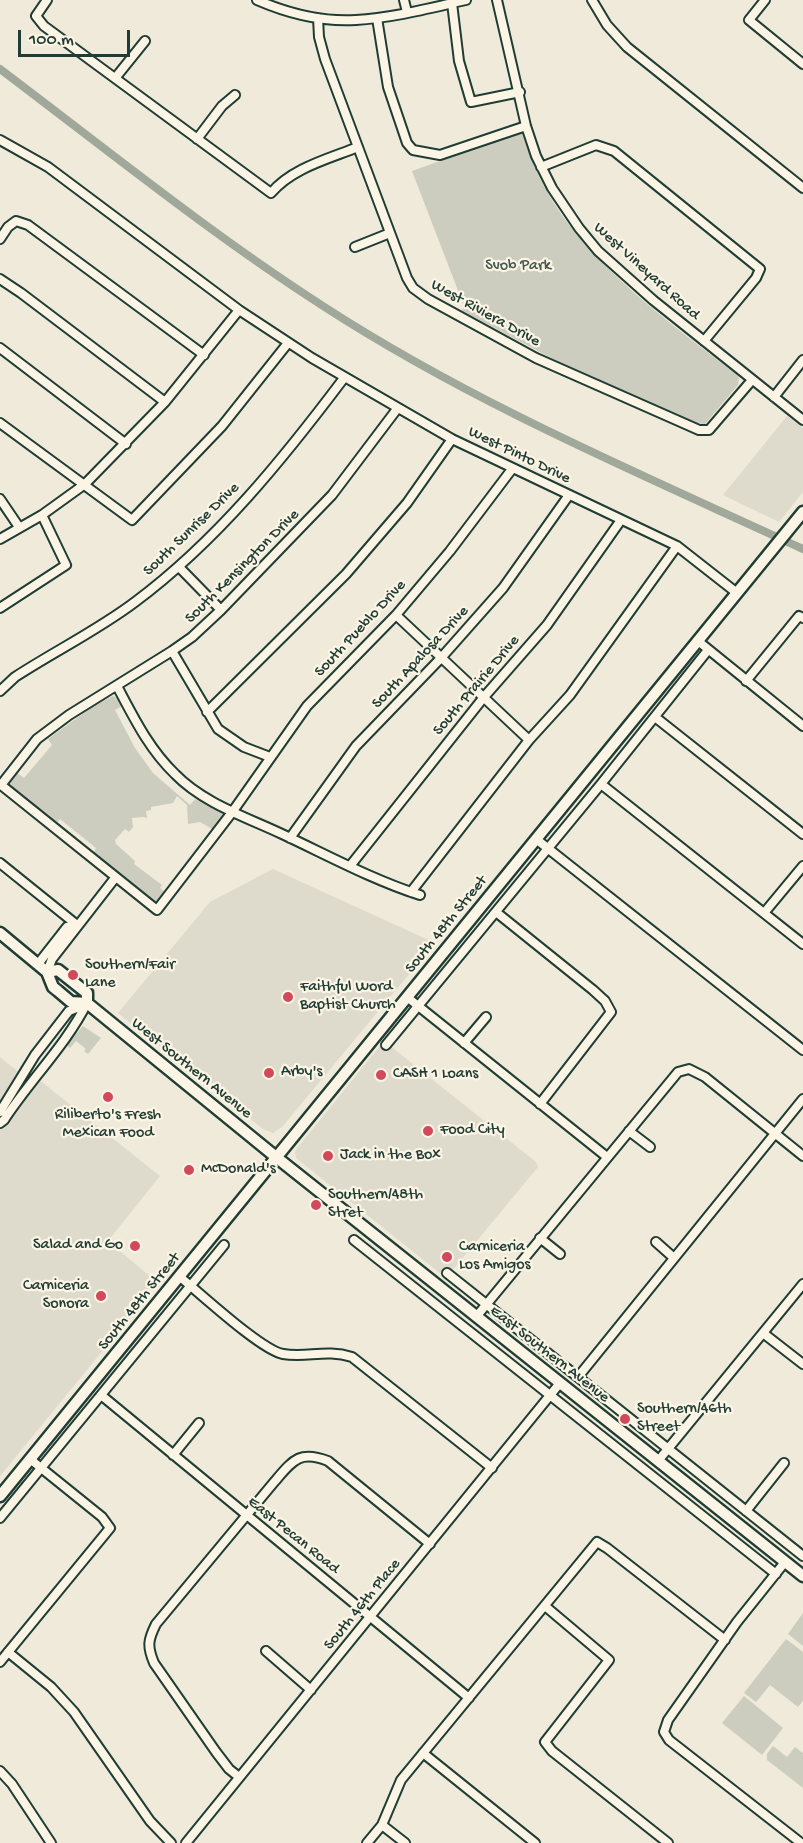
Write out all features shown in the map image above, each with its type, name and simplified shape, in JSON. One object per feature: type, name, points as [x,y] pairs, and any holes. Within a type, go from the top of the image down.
[{"type":"main road","name":"South 48th Street","points":[[0,1496],[803,512]]},
{"type":"main road","name":"West Southern Avenue","points":[[0,933],[47,972],[53,987],[71,1002],[87,1003],[276,1157]]},
{"type":"main road","name":"West Southern Avenue","points":[[47,972],[58,970],[87,993],[87,1003]]},
{"type":"main road","name":"East Southern Avenue","points":[[276,1157],[803,1576]]},
{"type":"street","points":[[47,0],[36,16],[44,26],[271,193],[280,182],[291,175],[358,147]]},
{"type":"street","points":[[257,0],[280,9],[318,18],[354,21],[466,0]]},
{"type":"street","points":[[404,0],[406,12]]},
{"type":"street","name":"West Vineyard Road","points":[[497,0],[526,126],[552,188],[575,223],[598,251],[704,341],[803,420]]},
{"type":"street","points":[[592,0],[607,26],[627,47],[803,188]]},
{"type":"street","points":[[765,0],[749,20],[803,64]]},
{"type":"street","points":[[452,3],[459,61],[471,102],[520,92]]},
{"type":"street","name":"West Riviera Drive","points":[[318,18],[325,59],[407,278],[413,288],[536,358],[699,430],[709,430],[752,380]]},
{"type":"street","points":[[377,18],[388,87],[407,144],[413,150],[440,155],[526,126]]},
{"type":"street","points":[[116,77],[146,41]]},
{"type":"street","points":[[197,139],[222,106],[235,95]]},
{"type":"street","name":"West Pinto Drive","points":[[0,140],[48,167],[239,310],[344,378],[453,439],[677,546],[737,593]]},
{"type":"street","points":[[541,166],[596,145],[614,151],[760,269],[756,278],[704,341]]},
{"type":"street","points":[[0,239],[8,227],[16,221],[28,225],[204,355]]},
{"type":"street","points":[[355,247],[390,233]]},
{"type":"street","points":[[0,279],[165,402]]},
{"type":"street","points":[[0,539],[42,515],[85,484],[165,402],[239,310]]},
{"type":"street","points":[[0,423],[132,520],[222,426],[288,343]]},
{"type":"street","points":[[0,348],[126,444]]},
{"type":"street","points":[[774,397],[803,360]]},
{"type":"street","name":"South Sunrise Drive","points":[[0,691],[15,677],[127,608],[179,567],[289,450],[344,378]]},
{"type":"street","name":"South Kensington Drive","points":[[0,785],[37,739],[69,715],[192,637],[221,610],[332,495],[397,409]]},
{"type":"street","points":[[207,712],[346,574],[407,503],[453,439]]},
{"type":"street","name":"South Pueblo Drive","points":[[115,878],[157,910],[233,811],[307,706],[396,615],[450,551],[512,468]]},
{"type":"street","name":"South Apalosa Drive","points":[[290,838],[356,746],[441,658],[503,588],[569,495]]},
{"type":"street","points":[[0,499],[19,527]]},
{"type":"street","points":[[0,608],[66,565],[42,515]]},
{"type":"street","name":"South Prairie Drive","points":[[350,866],[484,698],[547,625],[621,520]]},
{"type":"street","points":[[411,892],[529,740],[570,695],[677,546]]},
{"type":"street","points":[[179,567],[221,610]]},
{"type":"street","points":[[396,615],[529,740]]},
{"type":"street","points":[[746,681],[801,617]]},
{"type":"street","points":[[698,641],[803,726]]},
{"type":"street","name":"South 48th Street","points":[[386,1045],[708,650]]},
{"type":"street","points":[[172,651],[218,729],[244,747],[270,757]]},
{"type":"street","points":[[117,686],[156,754],[176,776],[202,797],[350,866],[420,895]]},
{"type":"street","points":[[655,717],[803,834]]},
{"type":"street","points":[[601,784],[803,944]]},
{"type":"street","points":[[0,785],[115,878],[52,959],[47,972]]},
{"type":"street","points":[[536,839],[803,1050]]},
{"type":"street","points":[[0,863],[77,925]]},
{"type":"street","points":[[764,913],[803,866]]},
{"type":"street","points":[[496,912],[593,990],[612,1012],[540,1104]]},
{"type":"street","points":[[38,964],[67,927],[77,925]]},
{"type":"street","points":[[61,948],[60,963],[64,975]]},
{"type":"street","points":[[407,997],[607,1157]]},
{"type":"street","points":[[0,1112],[22,1072],[69,1011],[87,1003]]},
{"type":"street","points":[[0,1123],[78,1020],[87,1003]]},
{"type":"street","points":[[464,1043],[486,1017]]},
{"type":"street","points":[[476,1317],[678,1072],[689,1069],[705,1077],[803,1156]]},
{"type":"street","points":[[578,1377],[803,1099]]},
{"type":"street","points":[[629,1131],[650,1147]]},
{"type":"street","points":[[540,1238],[560,1254]]},
{"type":"street","name":"East Southern Avenue","points":[[354,1240],[776,1574]]},
{"type":"street","points":[[656,1242],[675,1258]]},
{"type":"street","name":"South 48th Street","points":[[0,1518],[224,1245]]},
{"type":"street","name":"East Southern Avenue","points":[[447,1273],[803,1556]]},
{"type":"street","points":[[180,1277],[271,1349],[290,1354],[329,1352],[352,1357],[492,1468]]},
{"type":"street","points":[[658,1461],[803,1284]]},
{"type":"street","points":[[763,1333],[803,1364]]},
{"type":"street","name":"South 46th Place","points":[[186,1843],[560,1383]]},
{"type":"street","name":"East Pecan Road","points":[[101,1395],[469,1698]]},
{"type":"street","points":[[173,1455],[199,1423]]},
{"type":"street","points":[[239,1778],[216,1752],[154,1663],[149,1638],[156,1624],[292,1462],[308,1455],[328,1461],[430,1544]]},
{"type":"street","points":[[0,1662],[110,1528],[102,1517],[30,1459]]},
{"type":"street","points":[[746,1511],[784,1463]]},
{"type":"street","points":[[367,1843],[382,1824],[401,1780],[597,1542],[725,1640]]},
{"type":"street","points":[[785,1562],[725,1640],[668,1720],[664,1732],[669,1740],[801,1843]]},
{"type":"street","points":[[544,1606],[609,1660],[545,1742],[552,1751],[668,1843]]},
{"type":"street","points":[[266,1651],[311,1690]]},
{"type":"street","points":[[8,1652],[51,1687],[74,1712],[150,1821],[171,1843]]},
{"type":"street","points":[[423,1754],[535,1843]]},
{"type":"street","points":[[0,1771],[12,1784],[51,1843]]},
{"type":"street","points":[[382,1824],[405,1843]]},
{"type":"shaded area","points":[[787,416],[803,428],[803,492],[779,522],[723,495]]},
{"type":"shaded area","points":[[273,869],[435,943],[282,1127],[273,1133],[263,1129],[118,1013],[210,902]]},
{"type":"shaded area","points":[[384,1041],[536,1162],[538,1167],[446,1278],[296,1158],[295,1152],[298,1147]]},
{"type":"shaded area","points":[[0,1057],[17,1071],[38,1079],[160,1176],[108,1241],[158,1283],[0,1476]]},
{"type":"green space","name":"Svob Park","points":[[521,132],[549,195],[566,221],[587,246],[634,293],[739,378],[738,385],[705,424],[696,423],[555,360],[462,311],[464,306],[412,171]]},
{"type":"green space","points":[[113,696],[122,706],[115,710],[135,748],[153,773],[190,805],[195,799],[225,815],[214,830],[200,822],[188,824],[187,805],[177,796],[173,803],[151,807],[151,810],[146,811],[147,818],[132,818],[133,827],[129,832],[125,829],[115,840],[116,844],[135,861],[134,864],[162,885],[160,888],[166,893],[156,902],[93,854],[96,848],[60,819],[55,825],[10,787],[9,783],[16,772],[24,778],[52,745],[48,739],[92,707]]},
{"type":"green space","points":[[83,1026],[101,1038],[88,1054],[84,1051],[86,1049],[76,1041],[70,1048],[66,1045]]},
{"type":"green space","points":[[803,1613],[803,1646],[788,1634]]},
{"type":"green space","points":[[786,1639],[803,1652],[803,1701],[798,1707],[770,1685],[756,1702],[744,1693]]},
{"type":"green space","points":[[744,1696],[783,1728],[762,1755],[722,1723]]},
{"type":"green space","points":[[773,1746],[787,1757],[795,1747],[803,1753],[803,1788],[767,1760],[767,1754]]},
{"type":"waterway","points":[[0,69],[240,250],[380,342],[559,436],[803,549]]},
{"type":"place","name":"Southern/Fair Lane","points":[[73,975]]},
{"type":"place","name":"Faithful Word Baptist Church","points":[[288,997]]},
{"type":"place","name":"Arby's","points":[[269,1073]]},
{"type":"place","name":"CASH 1 Loans","points":[[381,1075]]},
{"type":"place","name":"Riliberto's Fresh Mexican Food","points":[[108,1097]]},
{"type":"place","name":"Food City","points":[[428,1131]]},
{"type":"place","name":"Jack in the Box","points":[[328,1156]]},
{"type":"place","name":"McDonald's","points":[[189,1170]]},
{"type":"place","name":"Southern/48th Stret","points":[[316,1205]]},
{"type":"place","name":"Salad and Go","points":[[135,1246]]},
{"type":"place","name":"Carniceria Los Amigos","points":[[447,1257]]},
{"type":"place","name":"Carniceria Sonora","points":[[101,1296]]},
{"type":"place","name":"Southern/46th Street","points":[[625,1419]]}]
